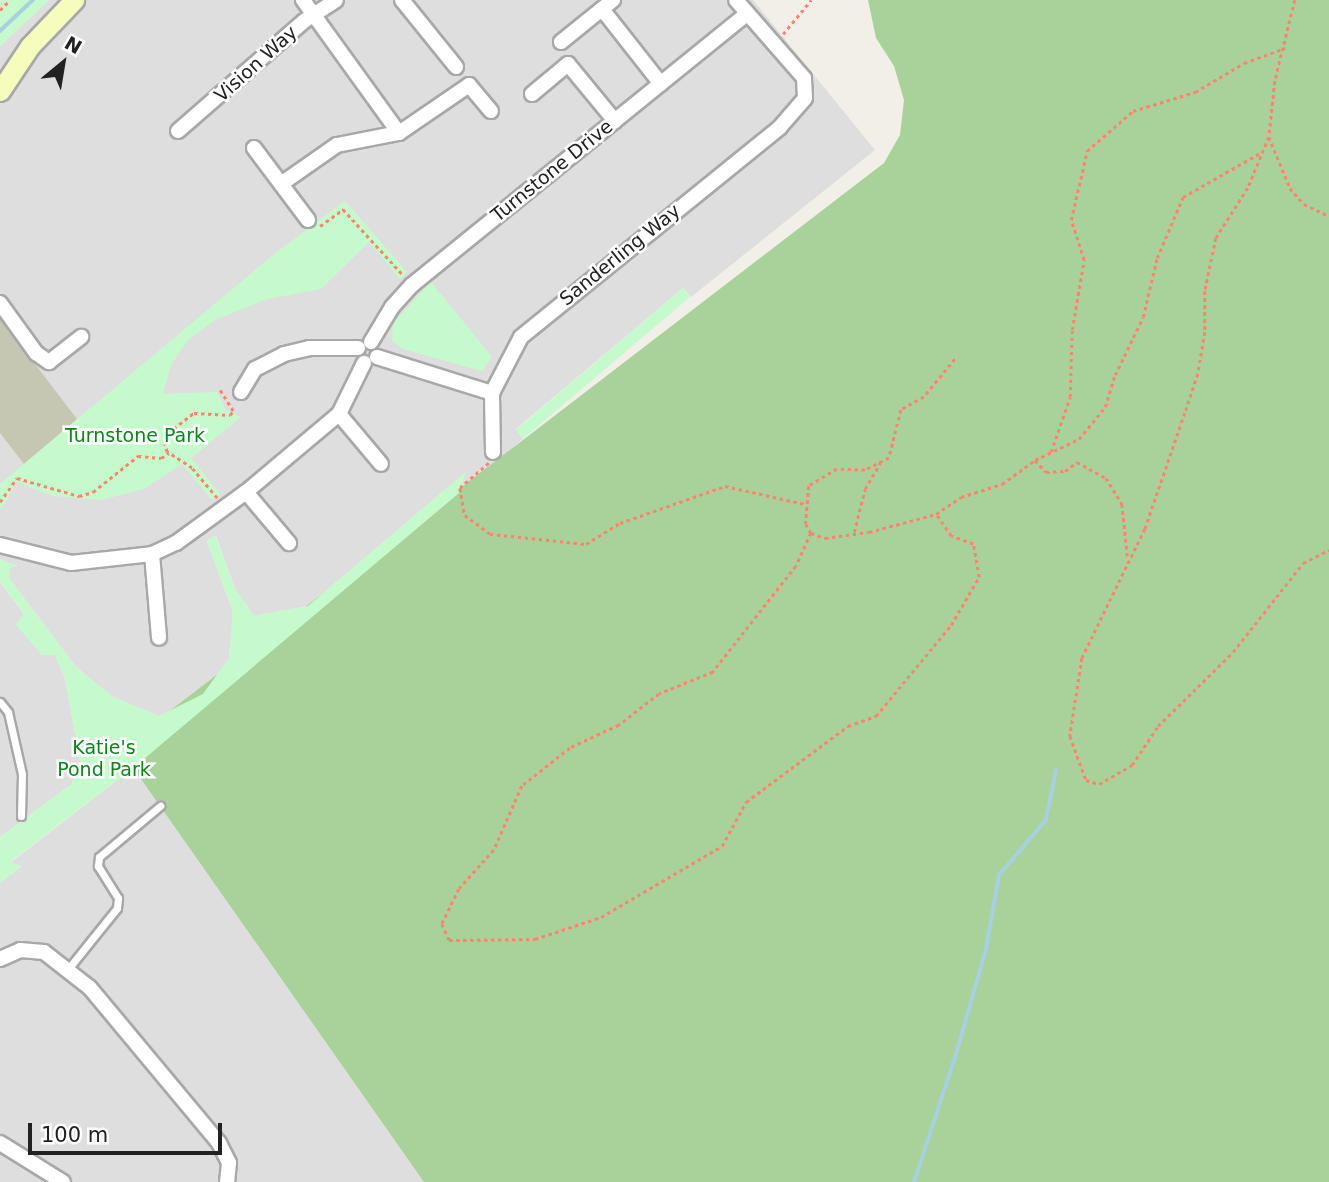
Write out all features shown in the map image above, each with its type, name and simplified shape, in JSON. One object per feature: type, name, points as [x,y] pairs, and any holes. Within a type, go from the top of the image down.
[{"type":"main road","points":[[0,91],[30,47],[74,0]]},
{"type":"street","points":[[303,0],[399,133]]},
{"type":"street","name":"Vision Way","points":[[178,131],[313,13],[336,0]]},
{"type":"street","points":[[402,0],[456,66]]},
{"type":"street","points":[[736,0],[747,14]]},
{"type":"street","points":[[561,42],[607,4],[661,84]]},
{"type":"street","name":"Turnstone Drive","points":[[364,345],[412,285],[747,14]]},
{"type":"street","name":"Sanderling Way","points":[[492,456],[492,393],[510,352],[530,329],[780,127],[807,92],[804,78],[776,41],[747,14]]},
{"type":"street","points":[[532,94],[568,64],[615,121]]},
{"type":"street","points":[[281,184],[337,145],[399,133],[469,85],[491,111]]},
{"type":"street","points":[[254,148],[308,220]]},
{"type":"street","points":[[0,303],[36,353],[50,362],[81,337]]},
{"type":"street","points":[[364,345],[356,355],[492,393]]},
{"type":"street","points":[[242,392],[255,369],[284,354],[309,348],[364,345]]},
{"type":"street","points":[[0,545],[71,563],[152,554],[202,527],[339,414],[370,360]]},
{"type":"street","points":[[339,414],[381,464]]},
{"type":"street","points":[[246,492],[289,543]]},
{"type":"street","points":[[152,554],[159,638]]},
{"type":"street","points":[[0,958],[33,950],[68,969],[100,998],[219,1143],[229,1163],[227,1182]]},
{"type":"street","points":[[0,1143],[63,1182]]},
{"type":"lane","points":[[0,702],[8,712],[22,774],[22,816]]},
{"type":"lane","points":[[68,969],[117,908],[118,898],[98,866],[99,858],[160,806]]},
{"type":"path","points":[[0,10],[10,0]]},
{"type":"path","points":[[783,34],[811,0]]},
{"type":"path","points":[[1295,0],[1268,117],[1269,137],[1290,188],[1304,204],[1329,216]]},
{"type":"path","points":[[1051,453],[1070,397],[1072,330],[1084,260],[1071,220],[1087,151],[1133,111],[1195,92],[1244,63],[1285,48]]},
{"type":"path","points":[[1269,137],[1248,188],[1216,238],[1205,291],[1198,374],[1145,528],[1082,658],[1070,736],[1086,780],[1099,784],[1132,765],[1158,726],[1233,652],[1303,563],[1329,550]]},
{"type":"path","points":[[880,463],[865,470],[837,469],[809,486],[806,524],[811,533],[825,538],[936,514],[961,497],[1002,484],[1035,460],[1079,439],[1105,407],[1115,375],[1143,317],[1157,258],[1183,197],[1262,152]]},
{"type":"path","points":[[324,224],[343,209],[403,275]]},
{"type":"path","points":[[854,532],[865,489],[880,463],[893,450],[901,410],[924,397],[955,359]]},
{"type":"path","points":[[217,498],[192,468],[169,453],[164,443],[168,433],[194,413],[230,415],[233,411],[218,387]]},
{"type":"path","points":[[0,502],[17,478],[79,496],[93,492],[138,456],[161,458],[169,453]]},
{"type":"path","points":[[492,456],[460,488],[466,514],[490,534],[586,544],[620,523],[725,486],[806,504]]},
{"type":"path","points":[[1035,460],[1046,472],[1065,471],[1077,462],[1106,478],[1122,504],[1128,559]]},
{"type":"path","points":[[811,533],[796,566],[713,672],[659,694],[619,725],[570,748],[522,786],[494,850],[459,889],[442,924],[449,940],[535,939],[601,917],[722,846],[746,802],[848,726],[876,716],[951,625],[979,577],[973,544],[951,536],[936,514]]},
{"type":"shaded area","points":[[49,0],[753,0],[875,150],[691,297],[683,288],[516,429],[523,439],[459,493],[465,473],[308,606],[254,616],[235,589],[216,536],[207,541],[233,612],[229,659],[203,694],[159,716],[113,697],[76,667],[9,578],[8,570],[14,565],[0,559],[0,46]]},
{"type":"shaded area","points":[[0,318],[77,419],[24,464],[0,433]]},
{"type":"shaded area","points":[[0,582],[55,655],[65,678],[81,766],[72,784],[0,837]]},
{"type":"shaded area","points":[[138,764],[426,1182],[0,1182],[0,883],[21,867],[10,863]]},
{"type":"green space","points":[[0,0],[49,0],[0,46]]},
{"type":"green space","points":[[868,0],[1329,0],[1329,1182],[424,1182],[120,749],[884,163],[900,135],[904,100],[894,66],[876,38]]},
{"type":"green space","name":"Turnstone Park","points":[[345,201],[407,272],[400,279],[369,242],[321,289],[267,299],[215,320],[188,340],[171,365],[163,394],[217,392],[226,411],[241,417],[191,458],[220,494],[212,500],[182,464],[144,489],[101,500],[53,496],[17,482],[0,510],[0,484],[273,255]]},
{"type":"green space","points":[[431,282],[492,357],[482,371],[403,349],[392,341],[393,323]]},
{"type":"green space","points":[[683,288],[690,297],[523,439],[516,430]]},
{"type":"green space","name":"Katie's Pond Park","points":[[466,472],[459,493],[138,764],[10,862],[22,866],[0,883],[0,837],[72,784],[81,765],[65,678],[55,655],[42,655],[16,625],[24,613],[0,582],[0,559],[17,566],[10,568],[9,578],[76,667],[113,697],[159,716],[203,694],[229,658],[233,612],[207,541],[215,535],[235,589],[254,616],[308,606]]},
{"type":"waterway","points":[[0,31],[33,0]]},
{"type":"waterway","points":[[914,1182],[957,1051],[986,949],[999,875],[1046,820],[1056,770]]}]
